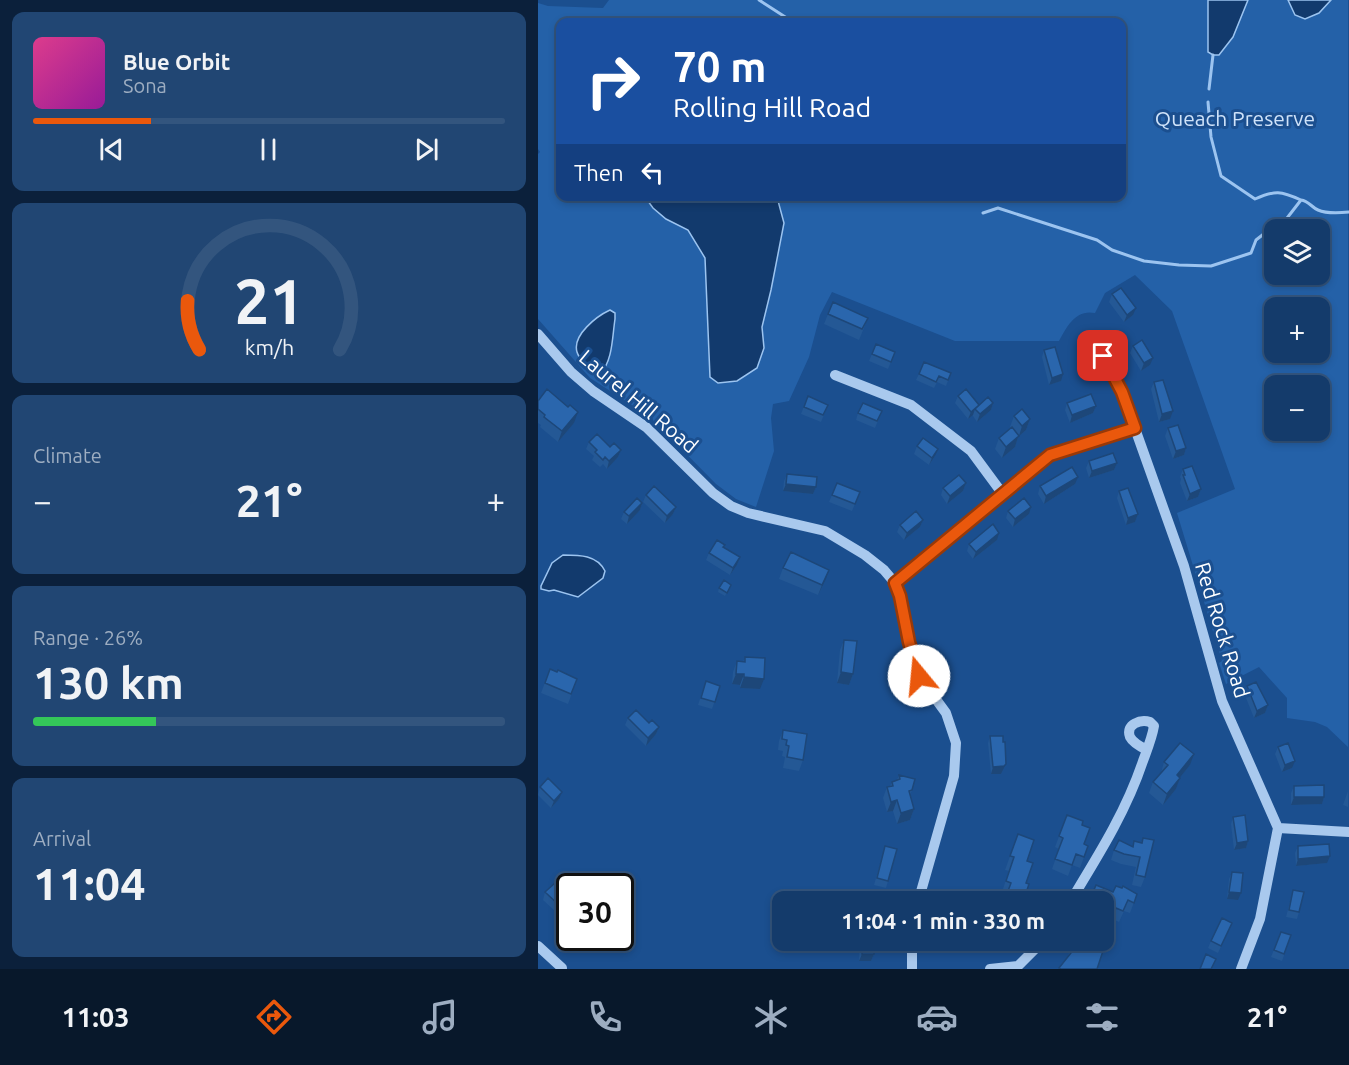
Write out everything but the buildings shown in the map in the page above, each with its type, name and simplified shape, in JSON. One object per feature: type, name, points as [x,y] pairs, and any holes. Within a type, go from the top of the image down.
[{"type":"street","name":"Laurel Hill Road","points":[[538,334],[571,372],[593,392],[646,427],[713,493],[731,506],[748,513],[825,531],[865,555],[884,570],[895,583],[919,676],[946,713],[956,743],[954,776],[921,891]]},
{"type":"street","name":"Red Rock Road","points":[[1090,343],[1103,356],[1122,392],[1184,566],[1222,701],[1278,828]]},
{"type":"street","points":[[835,375],[911,405],[971,451],[1002,493]]},
{"type":"street","points":[[895,583],[1050,455],[1135,428]]},
{"type":"street","points":[[1077,891],[1120,818],[1147,750]]},
{"type":"street","points":[[1241,969],[1260,919],[1278,828],[1348,832]]},
{"type":"street","points":[[538,946],[562,968]]},
{"type":"street","points":[[912,951],[912,969]]},
{"type":"street","points":[[990,969],[1018,966],[1033,951]]},
{"type":"green space","name":"Queach Preserve","points":[[609,0],[1348,0],[1348,747],[1327,727],[1315,722],[1287,718],[1287,698],[1259,667],[1226,684],[1219,663],[1222,661],[1177,513],[1235,489],[1172,311],[1135,275],[1105,293],[1095,313],[1088,312],[1077,316],[1059,341],[955,341],[832,292],[820,315],[809,357],[789,401],[773,404],[771,418],[774,451],[756,507],[736,499],[716,484],[649,416],[590,378],[538,319],[538,154],[540,152],[538,149],[538,3],[548,6],[603,8]]},
{"type":"shaded area","points":[[1208,0],[1248,0],[1233,37],[1219,55],[1208,52]]},
{"type":"shaded area","points":[[1288,0],[1331,0],[1319,13],[1305,19],[1295,15]]},
{"type":"shaded area","points":[[648,201],[778,201],[784,223],[762,327],[764,348],[757,368],[737,381],[718,383],[710,377],[705,258],[688,230],[666,219]]},
{"type":"shaded area","points":[[610,310],[615,313],[615,319],[610,356],[600,375],[580,358],[576,346],[587,327]]},
{"type":"shaded area","points":[[563,555],[593,559],[605,571],[603,578],[578,597],[541,589],[552,563]]},
{"type":"waterway","points":[[759,0],[787,18]]},
{"type":"waterway","points":[[1209,89],[1213,55]]},
{"type":"waterway","points":[[1208,102],[1211,137],[1221,176],[1255,199],[1278,193],[1301,200]]},
{"type":"waterway","points":[[983,213],[998,208],[1097,240],[1112,250],[1144,261],[1211,266],[1251,253],[1256,240],[1284,222],[1301,200],[1322,211],[1349,212]]},
{"type":"route","points":[[919,676],[895,583],[1050,455],[1135,428],[1122,392],[1103,356]]}]
